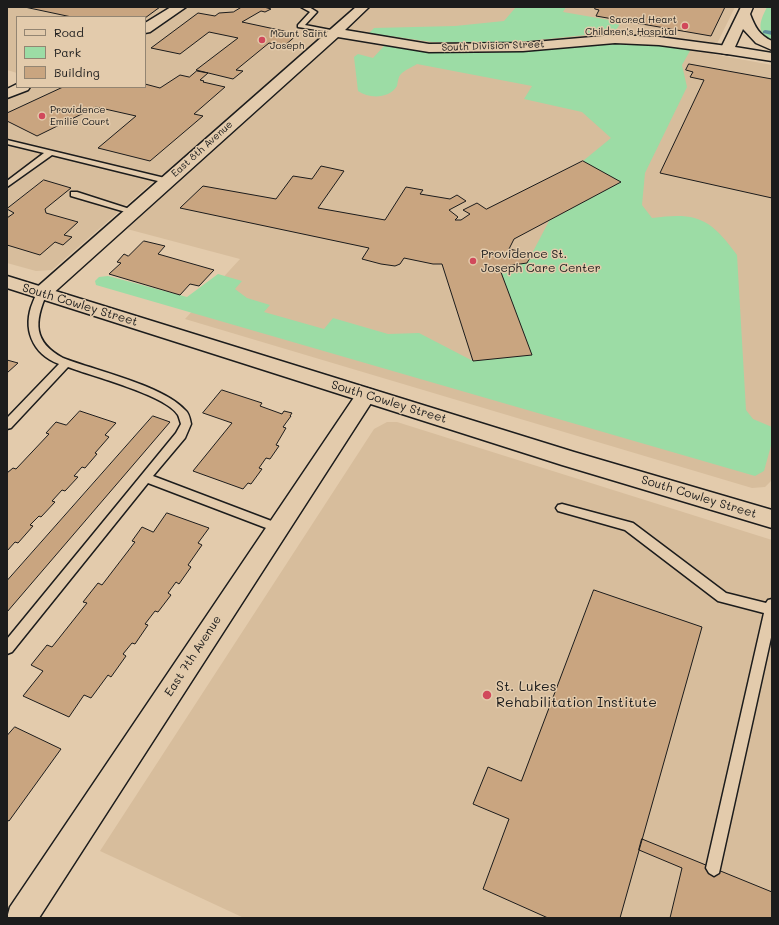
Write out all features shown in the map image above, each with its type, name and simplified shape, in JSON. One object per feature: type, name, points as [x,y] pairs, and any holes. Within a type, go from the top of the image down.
[{"type":"street","points":[[146,28],[180,7]]},
{"type":"street","name":"East 8th Avenue","points":[[42,293],[132,211],[363,7]]},
{"type":"street","points":[[745,11],[748,30],[756,37],[772,46]]},
{"type":"street","points":[[727,50],[745,11]]},
{"type":"street","name":"South Division Street","points":[[334,32],[429,48],[523,47],[615,39],[659,41],[772,57]]},
{"type":"street","points":[[7,94],[21,88]]},
{"type":"street","name":"South Cowley Street","points":[[7,282],[366,395],[772,519]]},
{"type":"street","name":"East 7th Avenue","points":[[21,918],[366,395]]},
{"type":"lane","points":[[304,7],[314,12],[300,26],[334,32]]},
{"type":"lane","points":[[7,142],[166,181]]},
{"type":"lane","points":[[7,186],[50,153]]},
{"type":"lane","points":[[74,194],[132,211]]},
{"type":"lane","points":[[7,648],[181,435],[186,424],[185,416],[176,406],[162,397],[66,363],[47,354],[40,345],[34,332],[33,314],[42,293]]},
{"type":"lane","points":[[7,425],[66,363]]},
{"type":"lane","points":[[146,478],[278,528]]},
{"type":"lane","points":[[562,508],[629,526],[722,597],[771,607],[714,868]]},
{"type":"shaded area","points":[[7,7],[735,7],[712,54],[772,65],[771,481],[765,487],[752,488],[185,319],[240,259],[127,229],[181,179],[162,174],[52,270],[36,271],[7,263],[7,99],[30,88],[146,88],[146,16],[16,16],[16,73],[7,70]]},
{"type":"shaded area","name":"St. Lukes Rehabilitation Institute","points":[[387,422],[397,422],[772,540],[772,918],[244,918],[100,851],[374,429]]},
{"type":"green space","points":[[516,7],[566,7],[563,12],[621,22],[615,32],[509,43],[432,42],[369,33],[374,28],[455,26],[504,21]]},
{"type":"green space","points":[[767,7],[772,7],[772,43],[763,35],[760,27]]},
{"type":"green space","points":[[632,42],[691,49],[682,65],[687,87],[645,173],[642,205],[652,218],[680,216],[692,217],[701,220],[710,225],[719,233],[737,255],[746,410],[753,419],[772,427],[772,442],[764,471],[755,476],[96,285],[95,281],[99,277],[108,276],[187,297],[218,274],[242,281],[235,289],[247,298],[270,305],[264,312],[324,329],[333,318],[388,334],[419,333],[473,361],[531,355],[499,267],[527,263],[549,221],[620,182],[583,161],[611,138],[582,112],[524,99],[532,86],[417,64],[401,74],[397,86],[389,93],[379,96],[363,94],[358,91],[354,57],[358,54],[373,58],[384,46],[440,52],[474,53]]},
{"type":"building","points":[[25,7],[160,7],[146,17],[146,16],[67,16]]},
{"type":"building","name":"Mount Saint Joseph","points":[[242,7],[264,7],[271,9],[265,12],[261,11],[242,22],[298,34],[284,46],[269,43],[236,70],[243,71],[233,79],[196,70],[238,38],[209,32],[180,54],[151,48],[198,13],[215,16],[219,13],[233,12]]},
{"type":"building","name":"Sacred Heart Children's Hospital","points":[[596,7],[725,7],[711,36],[596,16],[599,10],[595,9]]},
{"type":"building","points":[[689,64],[772,79],[772,198],[660,173],[704,80],[690,77],[693,72],[686,70]]},
{"type":"building","name":"Providence Emilie Court","points":[[197,71],[208,73],[200,80],[225,87],[194,114],[203,116],[150,161],[98,148],[136,116],[96,107],[37,136],[7,121],[7,113],[61,88],[146,88],[146,84],[160,88],[180,75],[189,77]]},
{"type":"building","name":"Providence St. Joseph Care Center","points":[[583,161],[621,182],[514,239],[509,249],[532,254],[527,263],[499,267],[532,355],[473,361],[442,264],[433,264],[404,258],[400,264],[395,266],[381,264],[362,259],[369,248],[180,208],[203,186],[276,199],[293,176],[312,179],[321,166],[344,171],[318,208],[385,220],[406,187],[423,190],[420,194],[450,199],[457,195],[466,201],[449,210],[458,217],[455,220],[461,220],[470,214],[463,210],[477,203],[486,209]]},
{"type":"building","points":[[44,180],[71,188],[45,209],[46,213],[78,222],[64,235],[72,237],[63,245],[55,242],[40,255],[7,245],[7,218],[14,213],[7,209]]},
{"type":"building","points":[[144,241],[165,246],[158,254],[214,270],[199,286],[190,284],[180,295],[109,274],[121,263],[117,262],[124,254],[128,256]]},
{"type":"building","points":[[7,360],[18,363],[7,373]]},
{"type":"building","points":[[222,390],[262,403],[260,406],[282,414],[284,411],[292,413],[283,427],[286,428],[276,445],[279,446],[270,459],[266,458],[259,468],[262,469],[251,484],[248,483],[243,489],[193,471],[232,423],[203,413]]},
{"type":"building","points":[[80,411],[116,423],[105,435],[109,437],[95,453],[97,454],[85,468],[82,467],[74,476],[78,477],[65,491],[62,490],[52,501],[55,502],[41,517],[39,516],[30,525],[33,526],[18,543],[15,542],[7,551],[7,473],[13,468],[16,469],[49,434],[46,433],[56,422],[66,425]]},
{"type":"building","points":[[153,416],[170,422],[7,612],[7,581]]},
{"type":"building","points":[[167,513],[209,528],[198,543],[202,545],[188,565],[191,567],[179,584],[176,582],[168,593],[171,595],[158,612],[155,611],[145,624],[148,625],[135,644],[132,643],[123,654],[126,656],[111,677],[108,675],[91,698],[84,695],[69,717],[23,696],[43,671],[31,665],[47,645],[52,647],[87,603],[83,602],[98,583],[102,585],[135,542],[132,541],[142,527],[153,532]]},
{"type":"building","points":[[594,590],[702,627],[620,918],[548,918],[483,889],[509,819],[473,804],[488,767],[521,781]]},
{"type":"building","points":[[15,727],[61,749],[9,821],[7,820],[7,736]]},
{"type":"building","points":[[642,839],[772,892],[772,918],[670,918],[682,868],[639,850]]},
{"type":"waterway","points":[[765,32],[772,33]]},
{"type":"place","name":"Sacred Heart Children's Hospital","points":[[685,26]]},
{"type":"place","name":"Mount Saint Joseph","points":[[262,40]]},
{"type":"place","name":"Providence Emilie Court","points":[[42,116]]},
{"type":"place","name":"Providence St. Joseph Care Center","points":[[473,261]]},
{"type":"place","name":"St. Lukes Rehabilitation Institute","points":[[487,695]]}]
